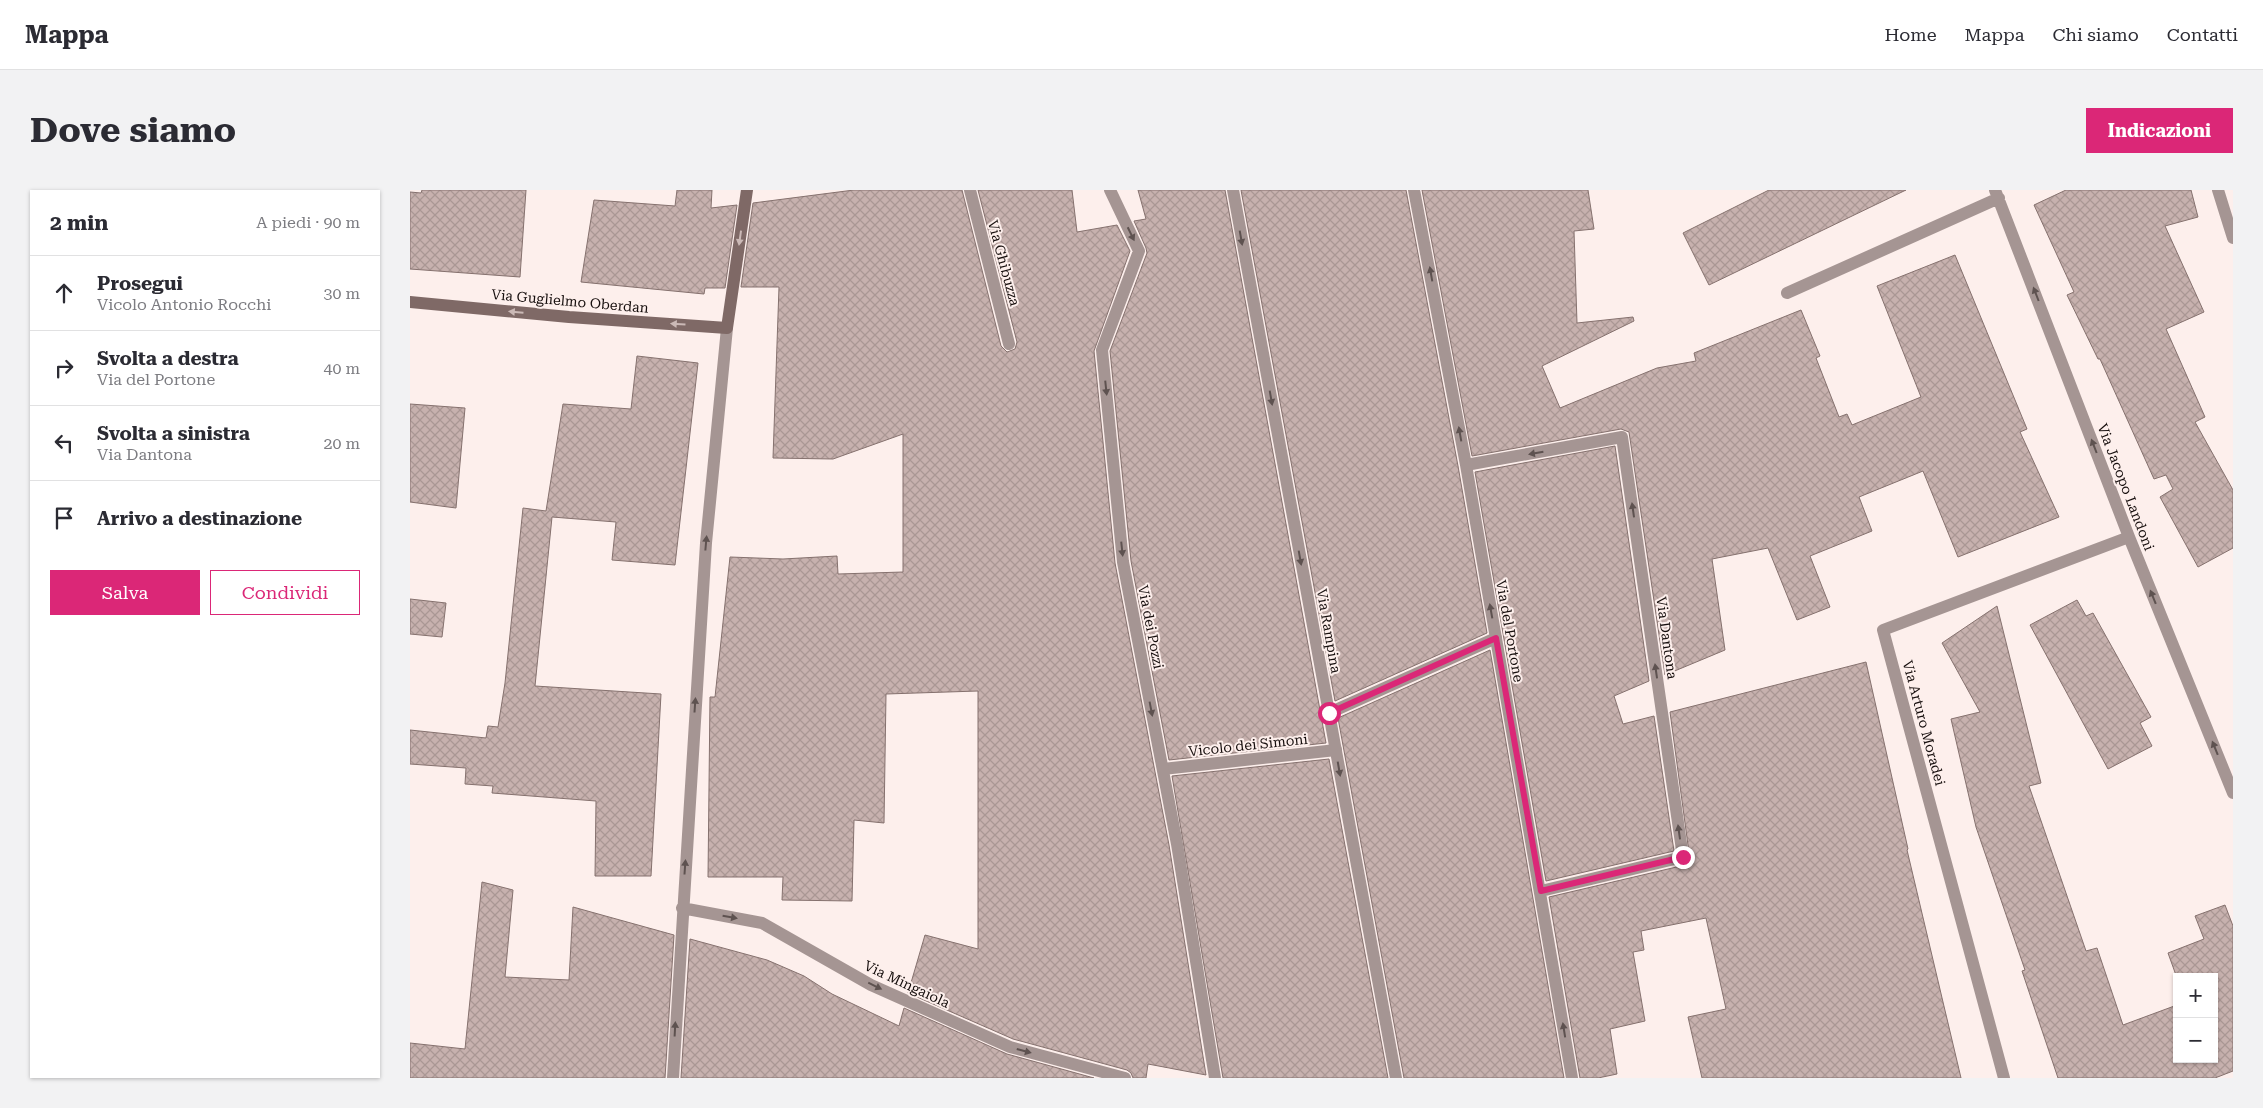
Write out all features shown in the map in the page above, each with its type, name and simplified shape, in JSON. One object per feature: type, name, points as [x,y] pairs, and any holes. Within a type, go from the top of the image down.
[{"type":"street","points":[[673,1078],[682,908],[706,544],[727,328],[747,190]]},
{"type":"street","name":"Via Ghibuzza","points":[[970,190],[1009,344]]},
{"type":"street","name":"Via dei Pozzi","points":[[1110,190],[1139,250],[1102,350],[1123,562],[1177,844],[1215,1078]]},
{"type":"street","name":"Via Rampina","points":[[1233,190],[1396,1078]]},
{"type":"street","name":"Via del Portone","points":[[1414,190],[1426,244],[1466,465],[1572,1078]]},
{"type":"street","points":[[2218,190],[2233,238]]},
{"type":"street","points":[[1787,293],[1997,194]]},
{"type":"street","name":"Via Jacopo Landoni","points":[[1997,194],[2129,536],[2233,793]]},
{"type":"street","name":"Via Guglielmo Oberdan","points":[[410,302],[569,317],[727,328]]},
{"type":"street","name":"Via Dantona","points":[[1466,465],[1622,437],[1683,857],[1541,891]]},
{"type":"street","name":"Via Arturo Moradei","points":[[2004,1078],[1883,630],[2129,536]]},
{"type":"street","points":[[1329,713],[1496,638]]},
{"type":"street","name":"Vicolo dei Simoni","points":[[1163,770],[1336,750]]},
{"type":"street","name":"Via Mingaiola","points":[[682,908],[762,923],[871,985],[1010,1047],[1125,1078]]},
{"type":"building","points":[[422,190],[526,190],[520,277],[410,269],[410,192],[421,193]]},
{"type":"building","points":[[677,190],[712,190],[711,208],[737,205],[725,288],[705,288],[704,294],[581,282],[594,200],[675,206]]},
{"type":"building","points":[[854,190],[962,190],[1001,346],[1007,352],[1015,349],[1017,342],[978,190],[1072,190],[1077,232],[1117,225],[1130,251],[1094,351],[1115,563],[1169,845],[1206,1075],[1148,1064],[1146,1078],[1133,1078],[1127,1070],[1013,1039],[908,993],[925,935],[978,949],[978,691],[886,694],[884,823],[854,820],[852,901],[782,900],[783,877],[708,877],[710,697],[715,697],[730,557],[783,559],[837,556],[838,574],[903,572],[903,434],[833,459],[773,458],[779,287],[741,287],[753,203]]},
{"type":"building","points":[[1138,190],[1225,190],[1326,743],[1169,760],[1131,561],[1110,351],[1147,253],[1134,221],[1146,219]]},
{"type":"building","points":[[1241,190],[1406,190],[1458,466],[1487,633],[1335,701]]},
{"type":"building","points":[[1422,190],[1588,190],[1594,229],[1574,231],[1577,323],[1633,317],[1634,321],[1542,366],[1560,408],[1657,368],[1696,361],[1694,353],[1801,310],[1820,356],[1816,358],[1839,417],[1847,414],[1852,425],[1921,397],[1877,286],[1955,255],[2027,429],[2020,432],[2059,517],[1958,557],[1923,471],[1859,497],[1872,531],[1810,556],[1830,607],[1797,620],[1768,548],[1712,559],[1725,650],[1665,675],[1629,432],[1621,429],[1472,456]]},
{"type":"building","points":[[1769,190],[1906,190],[1709,285],[1683,233]]},
{"type":"building","points":[[2066,190],[2191,190],[2198,217],[2165,226],[2204,312],[2166,329],[2205,417],[2195,422],[2233,490],[2233,548],[2198,567],[2160,497],[2173,489],[2166,475],[2154,479],[2100,359],[2098,359],[2067,295],[2074,292],[2034,205]]},
{"type":"building","points":[[637,356],[698,363],[675,565],[612,560],[616,522],[552,517],[535,686],[661,694],[651,876],[595,876],[596,801],[492,793],[493,786],[465,784],[466,768],[410,764],[410,730],[486,738],[488,726],[498,727],[505,683],[523,508],[546,511],[563,404],[631,409]]},
{"type":"building","points":[[410,404],[465,408],[456,508],[410,502]]},
{"type":"building","points":[[1615,446],[1649,681],[1614,696],[1623,724],[1654,716],[1674,851],[1546,881],[1475,472]]},
{"type":"building","points":[[410,599],[446,603],[442,637],[410,634]]},
{"type":"building","points":[[2077,600],[2086,616],[2093,613],[2151,717],[2140,723],[2152,746],[2108,769],[2030,625]]},
{"type":"building","points":[[1997,606],[2041,783],[2029,786],[2086,951],[2097,948],[2123,1025],[2173,1006],[2173,1063],[2218,1063],[2218,973],[2175,973],[2168,953],[2204,939],[2195,916],[2225,905],[2233,926],[2233,1071],[2215,1078],[2058,1078],[2022,971],[2025,970],[1976,827],[1951,719],[1980,712],[1942,643]]},
{"type":"building","points":[[1490,650],[1564,1078],[1404,1078],[1338,718]]},
{"type":"building","points":[[1866,662],[1907,850],[1961,1078],[1702,1078],[1688,1017],[1726,1009],[1706,918],[1641,931],[1644,950],[1633,952],[1645,1021],[1610,1029],[1617,1074],[1598,1078],[1580,1078],[1549,897],[1685,865],[1690,860],[1670,712]]},
{"type":"building","points":[[1329,759],[1388,1078],[1223,1078],[1172,776]]},
{"type":"building","points":[[482,882],[513,890],[505,977],[569,980],[573,907],[674,935],[665,1078],[410,1078],[410,1043],[465,1049]]},
{"type":"building","points":[[690,939],[767,960],[804,976],[832,994],[899,1026],[904,1008],[1007,1054],[1094,1078],[681,1078]]},
{"type":"route","points":[[1329,713],[1496,638],[1541,891],[1683,857]]}]
